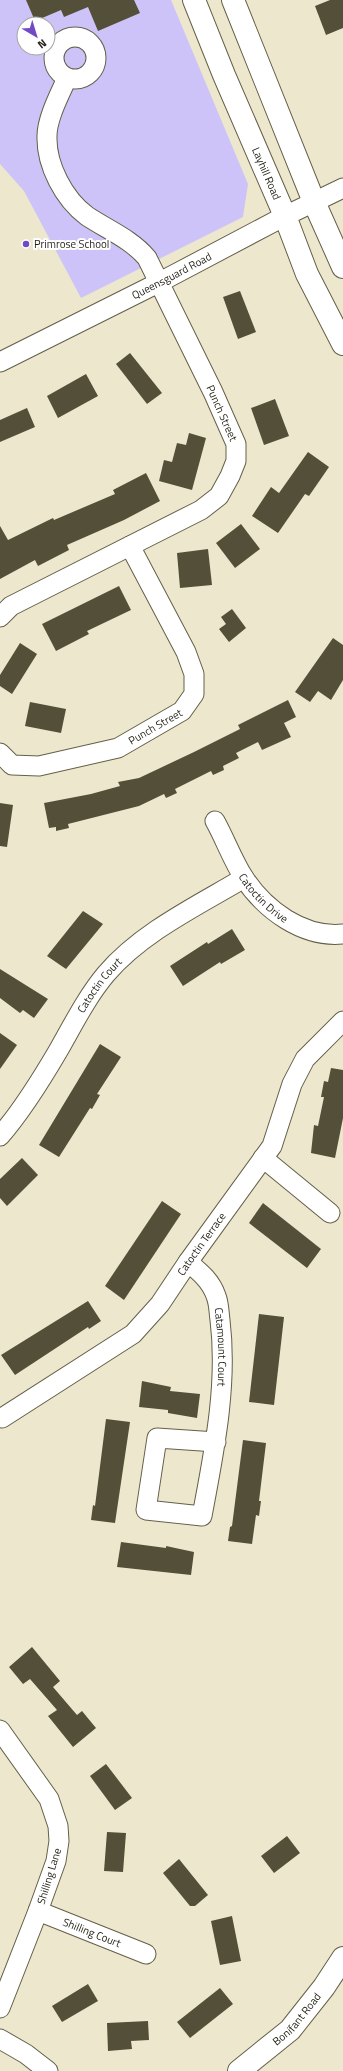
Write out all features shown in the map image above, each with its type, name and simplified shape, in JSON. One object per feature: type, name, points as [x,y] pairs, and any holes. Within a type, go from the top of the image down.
[{"type":"main road","name":"Layhill Road","points":[[194,0],[224,75],[285,216],[307,274],[343,344]]},
{"type":"main road","points":[[233,0],[314,202],[343,267]]},
{"type":"main road","name":"Bonifant Road","points":[[239,2071],[290,2030],[324,1988],[343,1958]]},
{"type":"street","name":"Punch Street","points":[[0,618],[11,606],[200,510],[219,496],[236,461],[236,444],[160,282],[147,258],[137,247],[86,215],[63,188],[52,167],[46,136],[54,106],[67,78]]},
{"type":"street","name":"Queensguard Road","points":[[0,362],[160,282],[285,216],[343,188]]},
{"type":"street","name":"Punch Street","points":[[0,753],[12,765],[38,766],[118,748],[182,711],[194,694],[194,674],[186,652],[130,546]]},
{"type":"street","name":"Catoctin Drive","points":[[216,821],[244,878],[257,895],[287,921],[316,933],[343,934]]},
{"type":"street","name":"Catoctin Court","points":[[0,1136],[13,1122],[57,1053],[85,1003],[106,974],[144,938],[244,878]]},
{"type":"street","name":"Catoctin Terrace","points":[[2,1418],[133,1334],[160,1304],[188,1262],[272,1146],[292,1084],[305,1058],[343,1021]]},
{"type":"street","points":[[263,1158],[330,1213]]},
{"type":"street","name":"Catamount Court","points":[[188,1262],[205,1276],[217,1297],[222,1338],[222,1361],[216,1442],[202,1516],[146,1510],[157,1438],[216,1442]]},
{"type":"street","name":"Shilling Lane","points":[[0,1730],[49,1799],[58,1826],[59,1841],[56,1860],[0,2008]]},
{"type":"street","name":"Shilling Court","points":[[38,1910],[146,1954]]},
{"type":"street","points":[[0,2039],[26,2054],[48,2071]]},
{"type":"shaded area","points":[[0,0],[171,0],[248,184],[243,217],[81,298],[24,191],[0,164]]},
{"type":"building","points":[[26,0],[134,0],[140,13],[98,31],[88,7],[64,17],[61,10],[47,16],[33,16]]},
{"type":"building","points":[[330,0],[343,0],[343,28],[326,35],[315,6]]},
{"type":"building","points":[[240,291],[256,332],[238,339],[223,297]]},
{"type":"building","points":[[130,353],[162,393],[147,404],[116,364]]},
{"type":"building","points":[[86,374],[98,396],[58,418],[47,396]]},
{"type":"building","points":[[275,399],[289,436],[264,445],[251,408]]},
{"type":"building","points":[[27,408],[35,427],[0,442],[0,420]]},
{"type":"building","points":[[189,433],[206,438],[192,490],[159,481],[164,460],[172,462],[177,443],[186,445]]},
{"type":"building","points":[[308,452],[329,467],[309,496],[305,494],[278,533],[252,516],[271,487],[279,493]]},
{"type":"building","points":[[146,473],[160,501],[124,520],[67,545],[69,550],[38,566],[35,560],[0,579],[0,526],[8,540],[53,518],[54,520],[115,494],[113,490]]},
{"type":"building","points":[[241,524],[260,549],[235,568],[216,543]]},
{"type":"building","points":[[208,549],[212,585],[180,588],[177,553]]},
{"type":"building","points":[[119,586],[131,610],[87,631],[89,634],[56,651],[42,624]]},
{"type":"building","points":[[232,609],[246,628],[229,642],[219,629],[226,624],[221,617]]},
{"type":"building","points":[[333,638],[343,645],[343,680],[331,700],[318,691],[310,702],[295,692]]},
{"type":"building","points":[[20,643],[37,654],[12,694],[0,686],[0,675]]},
{"type":"building","points":[[288,700],[296,717],[284,723],[291,737],[262,750],[258,742],[236,753],[239,758],[223,766],[224,770],[213,775],[211,771],[175,789],[177,793],[166,798],[164,794],[139,806],[68,824],[69,828],[56,831],[56,827],[49,828],[44,803],[91,794],[120,786],[118,782],[139,778],[240,729],[238,725]]},
{"type":"building","points":[[30,702],[66,709],[61,733],[25,726]]},
{"type":"building","points":[[0,803],[13,805],[7,847],[0,846]]},
{"type":"building","points":[[83,911],[103,924],[66,969],[47,956]]},
{"type":"building","points":[[232,929],[245,950],[221,964],[220,962],[183,986],[170,966],[207,942],[208,944]]},
{"type":"building","points":[[0,969],[48,999],[34,1018],[23,1010],[20,1013],[0,998]]},
{"type":"building","points":[[0,1033],[17,1045],[0,1069]]},
{"type":"building","points":[[100,1044],[121,1057],[97,1094],[100,1095],[92,1109],[90,1108],[59,1157],[39,1145]]},
{"type":"building","points":[[331,1068],[343,1070],[343,1118],[335,1158],[311,1153],[314,1125],[318,1126],[324,1097],[321,1097],[324,1081],[328,1082]]},
{"type":"building","points":[[22,1158],[38,1175],[7,1206],[0,1198],[0,1179]]},
{"type":"building","points":[[162,1201],[181,1214],[124,1300],[105,1286]]},
{"type":"building","points":[[263,1203],[321,1249],[307,1268],[249,1223]]},
{"type":"building","points":[[88,1301],[101,1321],[89,1329],[88,1327],[15,1375],[1,1355]]},
{"type":"building","points":[[259,1314],[284,1317],[274,1405],[249,1402]]},
{"type":"building","points":[[142,1381],[171,1387],[170,1391],[200,1394],[197,1418],[168,1413],[168,1410],[139,1407]]},
{"type":"building","points":[[106,1419],[130,1422],[115,1523],[91,1520],[93,1505],[95,1506]]},
{"type":"building","points":[[243,1440],[266,1443],[259,1501],[261,1501],[259,1516],[256,1515],[252,1544],[228,1541],[230,1527],[232,1526]]},
{"type":"building","points":[[121,1542],[166,1548],[166,1546],[194,1552],[191,1575],[117,1567]]},
{"type":"building","points":[[32,1647],[60,1681],[53,1687],[77,1715],[82,1711],[96,1728],[73,1747],[48,1716],[57,1710],[30,1679],[23,1684],[9,1667]]},
{"type":"building","points":[[106,1764],[132,1798],[115,1810],[90,1776]]},
{"type":"building","points":[[107,1832],[126,1833],[123,1872],[104,1871]]},
{"type":"building","points":[[287,1836],[300,1853],[274,1873],[261,1856]]},
{"type":"building","points":[[179,1859],[208,1895],[195,1906],[190,1906],[163,1873]]},
{"type":"building","points":[[232,1916],[241,1961],[220,1965],[211,1921]]},
{"type":"building","points":[[88,1984],[98,2001],[62,2022],[52,2006]]},
{"type":"building","points":[[220,1988],[233,2004],[190,2038],[177,2022]]},
{"type":"building","points":[[148,2021],[149,2040],[131,2041],[132,2049],[108,2051],[107,2023]]},
{"type":"place","name":"Primrose School","points":[[26,244]]}]
